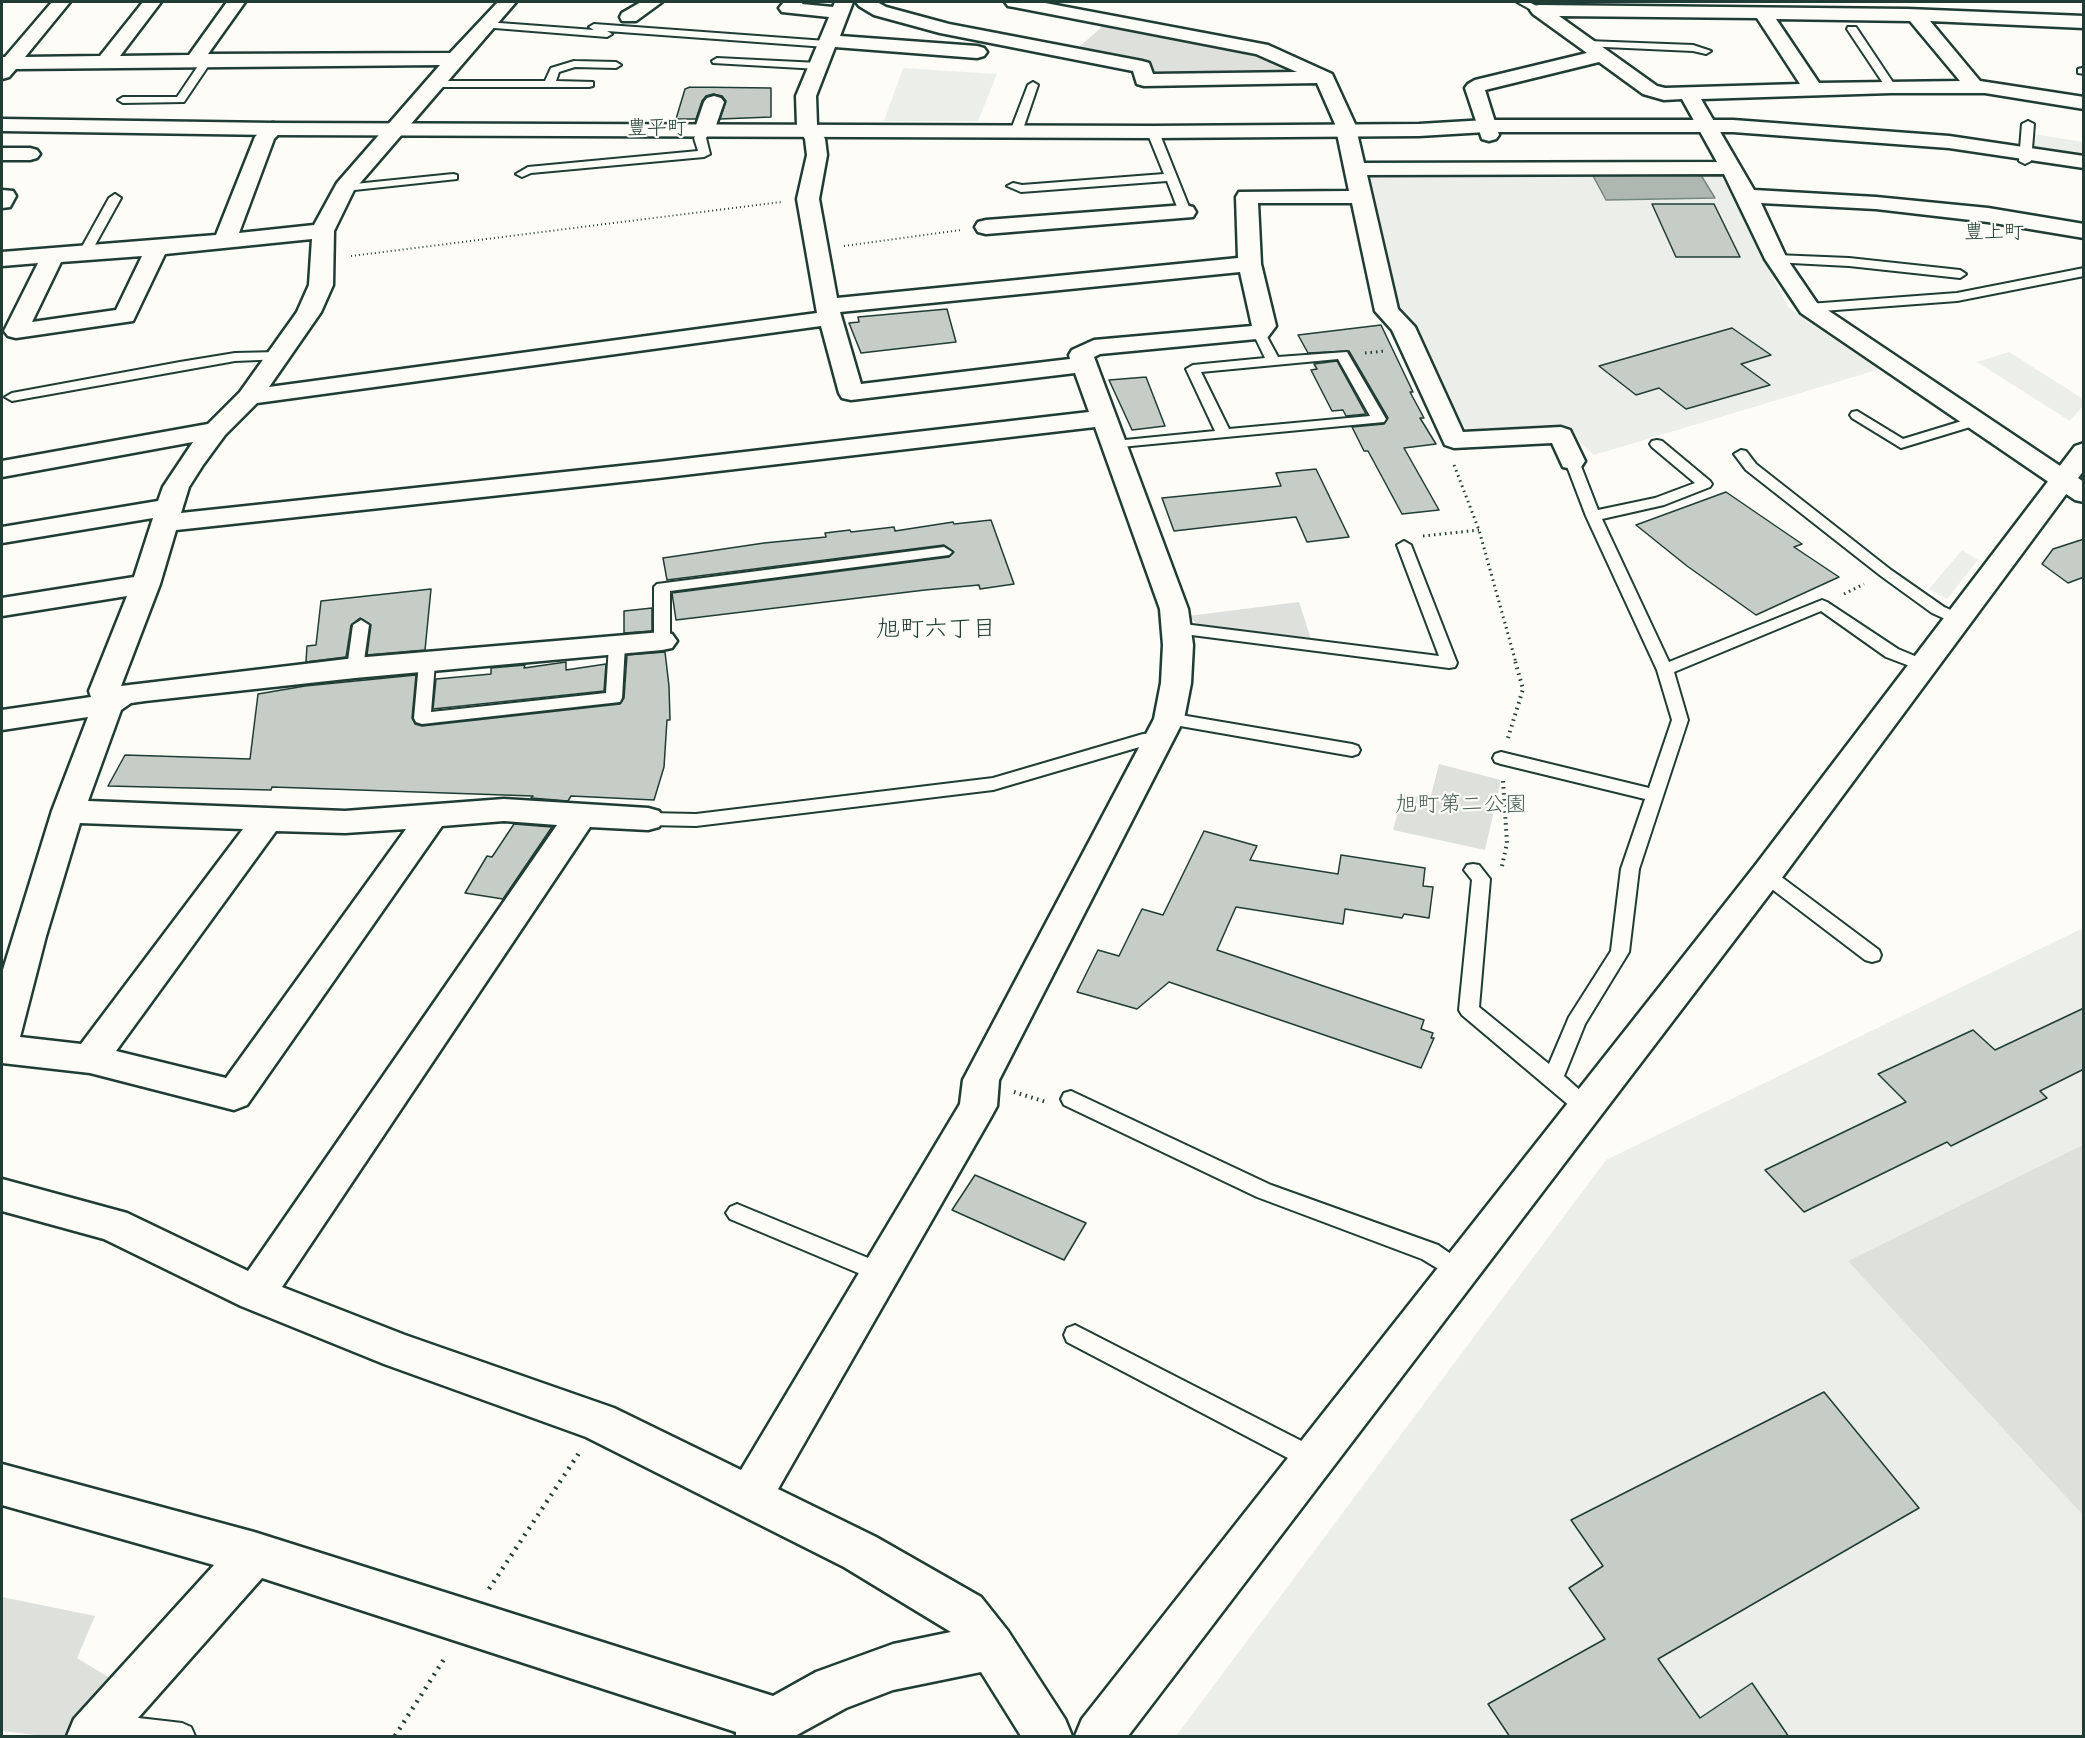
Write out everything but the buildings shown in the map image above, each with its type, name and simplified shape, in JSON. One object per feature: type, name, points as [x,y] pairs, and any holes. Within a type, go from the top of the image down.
[{"type":"street","points":[[5,66],[61,2]]},
{"type":"street","points":[[105,62],[152,2]]},
{"type":"street","points":[[200,62],[236,2]]},
{"type":"street","points":[[2,1036],[29,936],[68,811],[108,704],[104,691],[146,584],[176,487],[191,462],[216,430],[249,397],[290,342],[316,299],[321,285],[324,260],[323,231],[345,188],[433,84],[507,2]]},
{"type":"street","points":[[629,17],[653,2]]},
{"type":"street","points":[[794,2],[788,8],[842,7],[806,96],[807,125],[815,139],[817,155],[808,199],[829,312],[852,393],[1084,365]]},
{"type":"street","points":[[865,2],[880,11],[947,29],[1142,67],[1144,80],[1325,78]]},
{"type":"street","points":[[1014,2],[1261,49],[1325,78],[1342,116],[1388,311],[1403,327],[1455,440],[1561,435],[1572,461]]},
{"type":"street","points":[[1531,6],[1716,7],[1763,13],[1907,11],[2084,22]]},
{"type":"street","points":[[1531,6],[1650,90],[1664,94],[1891,87],[1976,87],[2084,103]]},
{"type":"street","points":[[1907,11],[1976,87]]},
{"type":"street","points":[[1763,13],[1813,89]]},
{"type":"street","points":[[827,43],[1015,55],[1042,60],[1063,51],[1104,19]]},
{"type":"street","points":[[1487,130],[1475,88],[1593,50]]},
{"type":"street","points":[[5,66],[296,59],[454,60]]},
{"type":"street","points":[[1098,1737],[1460,1273],[1584,1106],[1766,875],[1958,619],[2077,475],[1975,421],[1809,308],[1776,260],[1747,196],[1688,93]]},
{"type":"street","points":[[704,131],[714,102]]},
{"type":"street","points":[[2,125],[395,130],[1016,132],[1708,130],[2084,162]]},
{"type":"street","points":[[225,241],[265,137],[273,129]]},
{"type":"street","points":[[2,154],[30,154]]},
{"type":"street","points":[[2026,157],[2084,170]]},
{"type":"street","points":[[1355,170],[1731,168]]},
{"type":"street","points":[[2,196],[5,196],[2,202]]},
{"type":"street","points":[[1747,196],[1887,204],[1988,215],[2084,231]]},
{"type":"street","points":[[750,1496],[882,1274],[978,1106],[981,1080],[1165,729],[1176,673],[1178,645],[1174,609],[1081,355],[1094,347],[1259,333],[1264,326],[1250,264],[1247,197],[1361,197]]},
{"type":"street","points":[[986,227],[1185,212]]},
{"type":"street","points":[[2,260],[157,248],[323,231]]},
{"type":"street","points":[[52,256],[16,331],[125,316],[157,248]]},
{"type":"street","points":[[249,397],[829,312],[1250,264]]},
{"type":"street","points":[[2,535],[168,515],[646,471],[1105,418]]},
{"type":"street","points":[[2,470],[216,430]]},
{"type":"street","points":[[2,607],[146,584]]},
{"type":"street","points":[[2,720],[108,704],[123,695],[145,690],[355,668],[662,641]]},
{"type":"street","points":[[68,811],[345,822],[504,810],[648,819]]},
{"type":"street","points":[[2,1049],[90,1059],[234,1095],[433,815]]},
{"type":"street","points":[[255,1294],[580,816]]},
{"type":"street","points":[[90,1059],[267,820]]},
{"type":"street","points":[[2,1195],[113,1225],[255,1294],[399,1351],[599,1422],[860,1552],[965,1612],[992,1647],[1048,1737]]},
{"type":"street","points":[[2,1485],[254,1554],[468,1622],[767,1729],[833,1689],[893,1667],[992,1647]]},
{"type":"street","points":[[95,1732],[254,1554]]},
{"type":"lane","points":[[486,25],[622,36]]},
{"type":"lane","points":[[594,27],[827,43]]},
{"type":"lane","points":[[1852,29],[1891,87]]},
{"type":"lane","points":[[1593,50],[1694,48],[1706,51]]},
{"type":"lane","points":[[717,61],[819,66]]},
{"type":"lane","points":[[123,100],[180,100],[200,62]]},
{"type":"lane","points":[[549,84],[555,70],[574,64],[616,65]]},
{"type":"lane","points":[[433,84],[589,84]]},
{"type":"lane","points":[[1016,132],[1033,85]]},
{"type":"lane","points":[[2026,157],[2028,124]]},
{"type":"lane","points":[[522,174],[528,170],[704,154],[700,138],[704,131]]},
{"type":"lane","points":[[1153,132],[1185,212]]},
{"type":"lane","points":[[345,188],[453,177]]},
{"type":"lane","points":[[1013,186],[1021,189],[1170,177]]},
{"type":"lane","points":[[84,254],[115,198]]},
{"type":"lane","points":[[1776,260],[1849,262],[1960,274]]},
{"type":"lane","points":[[1809,308],[1957,297],[2084,272]]},
{"type":"lane","points":[[1259,333],[1273,361]]},
{"type":"lane","points":[[1115,445],[1379,419],[1342,355],[1193,369],[1224,434]]},
{"type":"lane","points":[[12,397],[235,357],[278,356]]},
{"type":"lane","points":[[1857,415],[1901,444],[1975,421]]},
{"type":"lane","points":[[1593,516],[1659,502],[1705,484],[1657,444]]},
{"type":"lane","points":[[1741,454],[1751,467],[1886,573],[1938,610],[1958,619]]},
{"type":"lane","points":[[1553,1078],[1576,1022],[1620,952],[1630,868],[1680,720],[1665,670],[1593,516],[1572,461]]},
{"type":"lane","points":[[1176,628],[1449,663],[1404,545]]},
{"type":"lane","points":[[662,641],[662,586],[944,552]]},
{"type":"lane","points":[[1665,670],[1673,669],[1822,605],[1892,653],[1923,666]]},
{"type":"lane","points":[[355,668],[361,625]]},
{"type":"lane","points":[[427,663],[422,718],[614,698],[617,645]]},
{"type":"lane","points":[[648,819],[696,820],[993,784],[1143,740],[1165,729],[1352,750]]},
{"type":"lane","points":[[1501,758],[1654,795]]},
{"type":"lane","points":[[1473,870],[1481,879],[1469,1010],[1584,1106]]},
{"type":"lane","points":[[1766,875],[1872,955]]},
{"type":"lane","points":[[1071,1099],[1264,1191],[1430,1252],[1460,1273]]},
{"type":"lane","points":[[736,1213],[882,1274]]},
{"type":"lane","points":[[1075,1335],[1313,1459]]},
{"type":"lane","points":[[95,1732],[182,1737]]},
{"type":"path","points":[[324,260],[808,199]]},
{"type":"path","points":[[817,249],[986,227]]},
{"type":"path","points":[[1342,355],[1412,348]]},
{"type":"path","points":[[1455,440],[1447,448],[1479,530],[1523,689],[1501,758],[1507,843],[1500,876]]},
{"type":"path","points":[[1404,545],[1414,537],[1479,530]]},
{"type":"path","points":[[1822,605],[1886,573]]},
{"type":"path","points":[[981,1080],[1045,1103],[1071,1099]]},
{"type":"path","points":[[395,1737],[599,1422]]},
{"type":"shaded area","points":[[903,68],[997,74],[978,121],[884,121]]},
{"type":"shaded area","points":[[2033,134],[2083,142],[2083,156],[2034,148]]},
{"type":"shaded area","points":[[1706,171],[1722,177],[1788,307],[1880,369],[1594,455],[1563,427],[1476,433],[1466,430],[1423,348],[1397,309],[1362,176],[1370,172]]},
{"type":"shaded area","points":[[1699,172],[1715,198],[1606,200],[1592,174]]},
{"type":"shaded area","points":[[2009,352],[2083,399],[2083,406],[2070,421],[1977,362]]},
{"type":"shaded area","points":[[1962,550],[1978,560],[1947,599],[1929,589]]},
{"type":"shaded area","points":[[2083,928],[2083,1736],[1176,1736],[1606,1160]]},
{"type":"green space","points":[[1112,24],[1247,51],[1306,75],[1155,77],[1080,51],[1078,48],[1104,25]]},
{"type":"green space","points":[[1299,602],[1311,639],[1201,627],[1188,616]]},
{"type":"green space","name":"旭町第二公園","points":[[1439,764],[1501,780],[1485,850],[1393,830],[1403,794],[1430,799]]},
{"type":"green space","points":[[2083,1145],[2083,1515],[1848,1261]]},
{"type":"green space","points":[[2,1597],[95,1616],[77,1658],[113,1680],[74,1736],[44,1736],[2,1731]]},
{"type":"district","name":"豊平町","points":[[657,131]]},
{"type":"district","name":"豊上町","points":[[1994,235]]},
{"type":"district","name":"旭町六丁目","points":[[936,632]]}]
